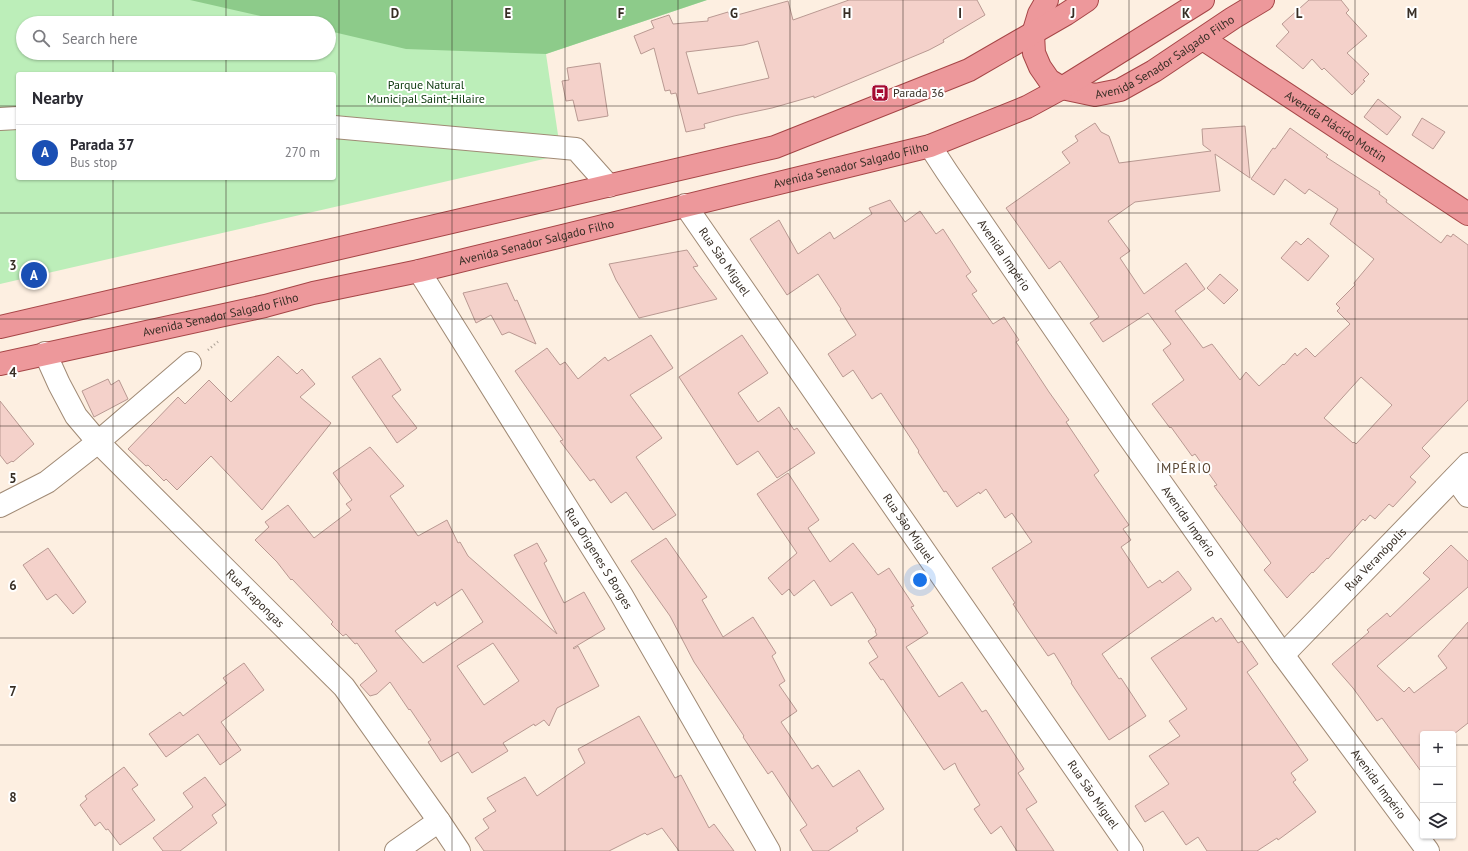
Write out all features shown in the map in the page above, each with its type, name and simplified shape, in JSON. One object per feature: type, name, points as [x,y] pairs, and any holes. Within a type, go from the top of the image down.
[{"type":"main road","name":"Avenida Senador Salgado Filho","points":[[1047,0],[1039,14],[1033,34],[1034,53],[1040,67],[1049,80],[1062,88],[1094,95],[1120,90],[1154,71],[1233,18],[1263,0]]},
{"type":"main road","points":[[0,327],[775,147],[969,70],[1033,34],[1087,0]]},
{"type":"main road","name":"Avenida Senador Salgado Filho","points":[[0,364],[264,306],[313,293],[419,271],[930,146],[1027,107],[1062,88],[1203,0]]},
{"type":"main road","name":"Avenida Plácido Mottin","points":[[1203,39],[1468,214]]},
{"type":"street","points":[[0,119],[16,118]]},
{"type":"street","points":[[336,127],[576,149],[608,186]]},
{"type":"street","name":"Avenida Império","points":[[930,146],[1119,422],[1283,655],[1428,851]]},
{"type":"street","name":"Rua São Miguel","points":[[685,205],[1132,851]]},
{"type":"street","name":"Rua Origenes S Borges","points":[[419,271],[621,594],[769,851]]},
{"type":"street","name":"Rua Arapongas","points":[[45,353],[76,416],[98,442],[344,687],[459,851]]},
{"type":"street","points":[[0,506],[47,482],[98,442],[190,364]]},
{"type":"street","points":[[1461,471],[1468,496]]},
{"type":"street","name":"Rua Veranópolis","points":[[1283,655],[1461,471]]},
{"type":"street","points":[[396,851],[439,821]]},
{"type":"green space","name":"Parque Natural Municipal Saint-Hilaire","points":[[0,0],[707,0],[546,54],[561,155],[0,284]]},
{"type":"green space","points":[[190,0],[707,0],[546,54],[406,49],[336,33],[336,16],[261,16]]},
{"type":"building","points":[[849,0],[977,0],[985,15],[929,50],[814,98],[814,96],[772,108],[734,116],[704,124],[705,128],[686,132],[676,93],[671,94],[670,90],[665,91],[654,48],[641,54],[634,36],[654,28],[651,21],[669,15],[673,24],[708,21],[708,18],[728,12],[730,17],[788,1],[793,20]],"holes":[[[758,41],[769,78],[698,94],[686,52],[744,45]]]},
{"type":"building","points":[[1309,0],[1341,0],[1349,10],[1346,13],[1367,36],[1347,53],[1369,74],[1363,80],[1365,81],[1352,95],[1324,68],[1322,70],[1312,59],[1303,69],[1276,46],[1289,32],[1282,24]]},
{"type":"building","points":[[600,63],[608,116],[578,121],[573,100],[566,101],[562,81],[569,80],[567,68]]},
{"type":"building","points":[[1378,99],[1401,117],[1387,135],[1364,117]]},
{"type":"building","points":[[1422,118],[1445,132],[1433,149],[1412,135]]},
{"type":"building","points":[[1095,123],[1101,132],[1109,136],[1119,163],[1211,151],[1203,145],[1202,129],[1245,126],[1250,178],[1215,154],[1220,191],[1135,202],[1108,221],[1130,251],[1120,258],[1144,294],[1186,263],[1205,289],[1175,311],[1203,348],[1212,344],[1240,380],[1246,372],[1259,386],[1283,364],[1284,365],[1295,353],[1297,356],[1306,348],[1315,357],[1350,324],[1337,311],[1340,308],[1336,304],[1355,285],[1354,283],[1374,259],[1330,224],[1338,209],[1309,189],[1305,194],[1285,179],[1274,195],[1251,179],[1273,148],[1275,149],[1290,128],[1328,155],[1326,157],[1380,192],[1379,194],[1387,200],[1386,202],[1441,243],[1447,235],[1451,237],[1453,234],[1468,245],[1468,400],[1422,448],[1430,456],[1410,477],[1416,482],[1393,507],[1389,504],[1375,519],[1370,515],[1365,521],[1363,519],[1328,559],[1327,558],[1313,573],[1312,572],[1287,598],[1264,570],[1271,563],[1214,486],[1217,485],[1195,454],[1192,456],[1152,404],[1184,380],[1163,350],[1171,344],[1148,313],[1103,342],[1090,323],[1099,317],[1060,261],[1049,269],[1006,208],[1070,163],[1062,152],[1078,141],[1075,136]],"holes":[[[1361,377],[1392,405],[1356,444],[1324,418]]]},
{"type":"building","points":[[890,200],[905,222],[920,211],[936,234],[943,229],[971,272],[966,276],[977,291],[972,294],[993,324],[1004,317],[1019,340],[1016,342],[1069,420],[1066,422],[1099,471],[1094,475],[1129,525],[1123,529],[1131,540],[1121,547],[1148,588],[1160,580],[1162,583],[1178,571],[1191,588],[1191,590],[1102,654],[1119,679],[1121,678],[1146,716],[1109,740],[1071,683],[1072,682],[1054,653],[1048,656],[1013,604],[1015,603],[992,568],[1032,542],[1012,513],[1005,518],[986,489],[957,507],[946,491],[944,492],[881,393],[872,399],[853,370],[843,377],[828,354],[856,335],[818,274],[787,295],[750,239],[779,220],[798,254],[830,232],[834,239],[872,214],[869,208]]},
{"type":"building","points":[[1308,238],[1329,256],[1308,281],[1281,258],[1296,241],[1301,245]]},
{"type":"building","points":[[687,250],[698,266],[693,267],[717,299],[639,318],[616,280],[609,264]]},
{"type":"building","points":[[1220,274],[1238,290],[1224,304],[1207,288]]},
{"type":"building","points":[[507,283],[515,301],[517,300],[536,344],[509,332],[502,335],[491,315],[476,323],[463,293]]},
{"type":"building","points":[[651,335],[673,368],[630,395],[662,438],[636,457],[676,515],[653,530],[626,492],[611,503],[594,479],[590,481],[560,441],[563,440],[515,371],[547,348],[560,365],[565,362],[578,379],[605,357],[608,361]]},
{"type":"building","points":[[742,335],[768,373],[738,393],[758,422],[779,407],[794,430],[797,428],[815,453],[777,478],[758,451],[737,465],[679,377]]},
{"type":"building","points":[[278,356],[297,374],[302,369],[315,384],[300,397],[331,423],[262,510],[211,456],[177,490],[166,479],[164,481],[148,465],[146,466],[128,449],[178,397],[185,404],[209,380],[231,402]]},
{"type":"building","points":[[380,358],[401,390],[392,396],[417,428],[397,443],[352,377]]},
{"type":"building","points":[[108,379],[111,385],[119,380],[128,399],[94,417],[82,391]]},
{"type":"building","points":[[0,401],[34,444],[13,462],[12,461],[7,464],[0,455]]},
{"type":"building","points":[[370,447],[404,486],[390,496],[418,536],[447,520],[458,543],[460,542],[468,556],[557,634],[514,555],[537,543],[547,561],[544,563],[564,603],[584,592],[605,629],[573,648],[574,649],[578,646],[599,686],[557,708],[549,726],[544,720],[535,726],[534,724],[503,743],[508,751],[472,773],[458,752],[441,762],[428,742],[431,740],[390,682],[377,694],[370,696],[360,685],[377,671],[357,643],[355,644],[346,634],[343,636],[331,624],[333,622],[292,579],[291,580],[277,562],[255,540],[269,527],[265,522],[288,505],[314,538],[351,510],[346,504],[352,500],[333,473]],"holes":[[[462,589],[483,622],[423,663],[395,631],[435,602],[437,606]],[[493,643],[519,681],[484,705],[457,666]]]},
{"type":"building","points":[[788,473],[819,520],[808,528],[830,562],[853,543],[878,575],[889,568],[914,606],[911,607],[928,633],[906,647],[939,697],[962,682],[982,712],[986,710],[1024,769],[1018,773],[1037,802],[1026,809],[1054,851],[1017,851],[1001,826],[991,834],[974,809],[980,805],[955,763],[944,770],[883,679],[881,680],[869,663],[878,657],[868,641],[877,635],[876,630],[852,592],[831,606],[814,580],[794,596],[789,589],[782,595],[768,578],[797,553],[757,494]]},
{"type":"building","points":[[666,538],[707,597],[702,600],[723,637],[753,617],[776,653],[772,656],[785,681],[779,685],[797,711],[781,722],[812,769],[818,765],[833,787],[859,770],[884,809],[856,828],[858,831],[828,851],[813,851],[800,830],[807,825],[772,771],[768,774],[743,737],[744,736],[694,662],[670,616],[631,561]]},
{"type":"building","points":[[1451,545],[1468,561],[1468,587],[1377,666],[1404,692],[1409,687],[1414,693],[1447,668],[1438,656],[1468,622],[1468,723],[1456,732],[1456,731],[1420,731],[1420,770],[1382,718],[1377,721],[1353,688],[1332,664],[1369,632],[1367,630],[1387,613],[1390,617],[1430,579],[1423,573]]},
{"type":"building","points":[[48,548],[86,602],[73,614],[56,594],[47,600],[23,565]]},
{"type":"building","points":[[1213,617],[1216,622],[1221,618],[1238,643],[1242,641],[1258,664],[1247,672],[1308,760],[1291,773],[1296,780],[1293,782],[1316,812],[1278,840],[1277,838],[1257,851],[1207,851],[1198,837],[1186,845],[1163,811],[1145,822],[1135,806],[1169,784],[1149,756],[1180,736],[1169,721],[1187,709],[1151,658]]},
{"type":"building","points":[[244,663],[264,690],[221,722],[241,750],[220,765],[198,734],[166,757],[149,734],[180,712],[183,716],[227,683],[223,678]]},
{"type":"building","points":[[639,716],[675,778],[681,775],[709,828],[714,824],[734,851],[679,851],[662,828],[647,835],[645,833],[609,851],[484,851],[475,838],[489,828],[483,819],[496,811],[487,798],[525,777],[537,796],[585,763],[578,749]]},
{"type":"building","points":[[124,767],[138,785],[132,789],[155,820],[120,845],[108,829],[106,830],[100,822],[95,826],[80,805],[87,799],[85,796]]},
{"type":"building","points":[[205,777],[226,805],[212,815],[217,823],[180,851],[163,851],[153,838],[193,807],[183,793]]},
{"type":"place","name":"Parada 36","points":[[880,93]]},
{"type":"place","name":"Parada 37","points":[[34,275]]},
{"type":"district","name":"IMPÉRIO","points":[[1184,468]]}]
